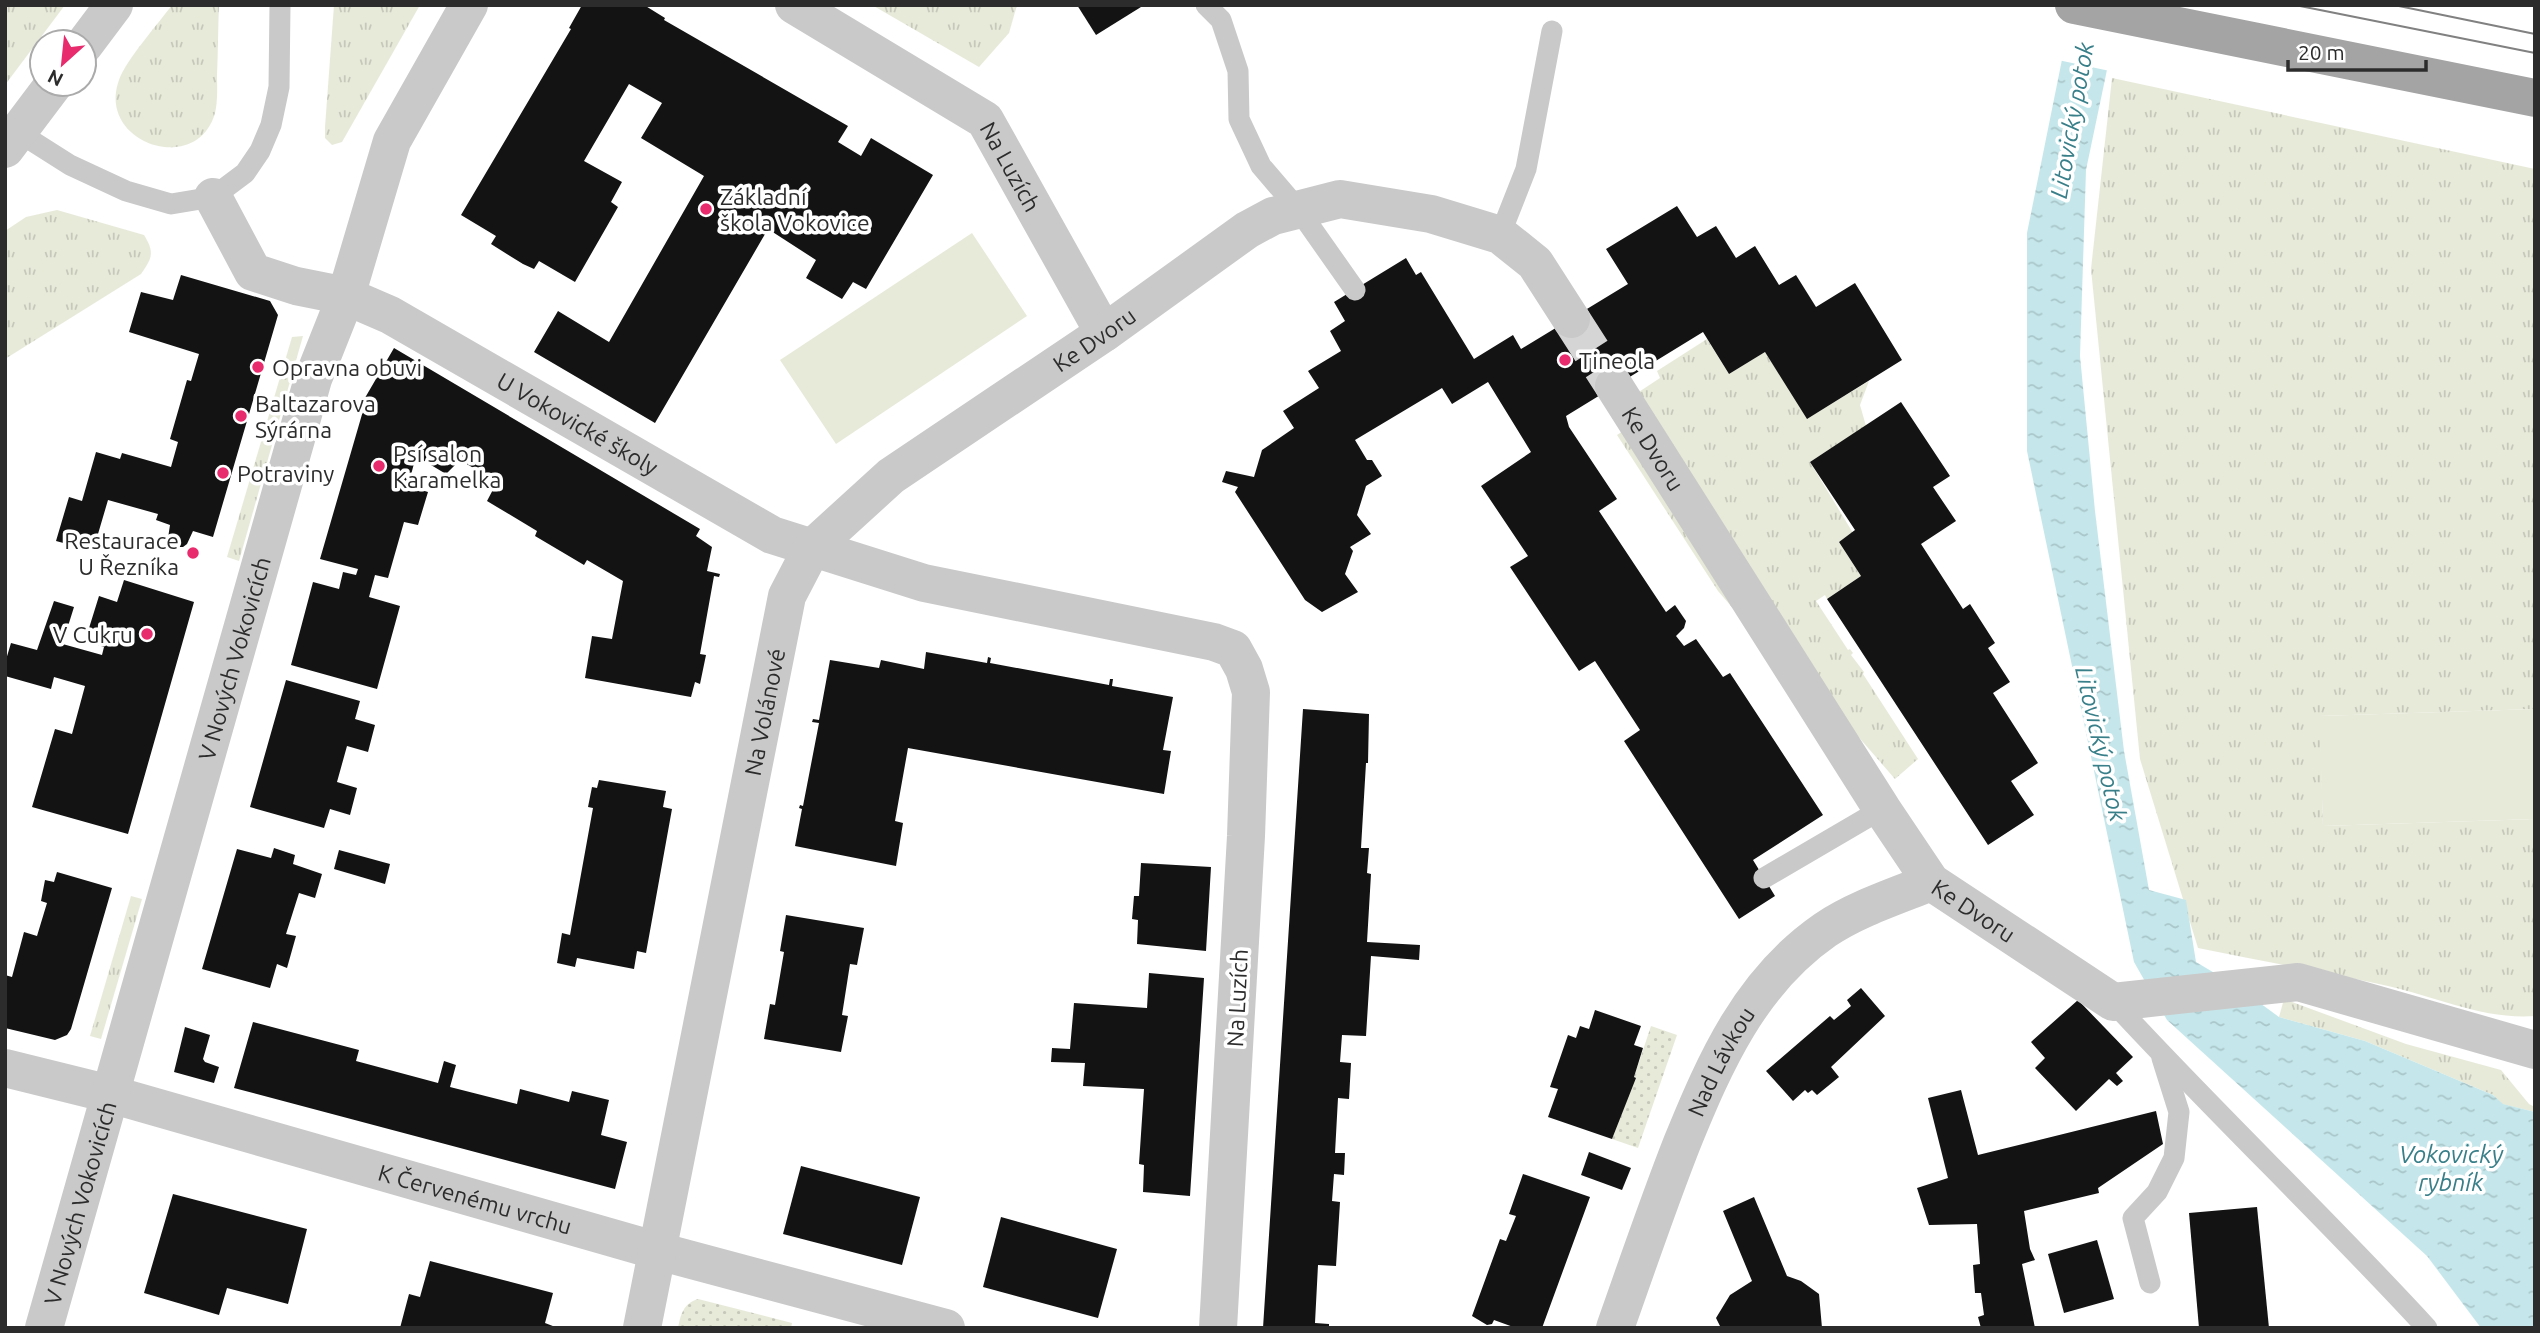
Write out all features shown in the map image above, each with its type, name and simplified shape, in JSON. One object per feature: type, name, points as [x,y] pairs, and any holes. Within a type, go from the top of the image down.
[{"type":"main road","points":[[2074,5],[2535,97]]},
{"type":"street","points":[[97,28],[114,5]]},
{"type":"street","name":"V Nových Vokovicích","points":[[44,1328],[313,379],[346,296],[393,141],[469,5]]},
{"type":"street","name":"Na Luzích","points":[[794,5],[985,120],[1104,333]]},
{"type":"street","points":[[12,141],[44,98]]},
{"type":"street","name":"U Vokovické školy","points":[[214,197],[253,272],[296,286],[346,296],[390,315],[772,535],[812,548]]},
{"type":"street","name":"Ke Dvoru","points":[[812,548],[891,476],[1104,333],[1247,230],[1273,216],[1340,200],[1431,214],[1500,234],[1535,263],[1571,319]]},
{"type":"street","name":"Ke Dvoru","points":[[1614,386],[1931,882],[2122,1001]]},
{"type":"street","name":"Na Luzích","points":[[812,548],[924,583],[1214,642],[1233,649],[1244,669],[1251,692],[1247,836],[1219,1328]]},
{"type":"street","name":"Na Volánové","points":[[642,1328],[787,596],[812,548]]},
{"type":"street","name":"Nad Lávkou","points":[[1615,1328],[1664,1187],[1710,1074],[1745,1013],[1782,966],[1825,930],[1873,905],[1931,882]]},
{"type":"street","points":[[2122,1001],[2298,982],[2535,1050]]},
{"type":"street","name":"K Červenému vrchu","points":[[5,1068],[110,1094],[658,1251],[946,1328]]},
{"type":"lane","points":[[12,141],[126,191],[171,204],[214,197],[245,173],[260,151],[271,125],[279,87],[280,5]]},
{"type":"lane","points":[[1206,5],[1221,20],[1238,71],[1239,119],[1261,166],[1298,209],[1354,290]]},
{"type":"lane","points":[[1500,234],[1526,169],[1552,31]]},
{"type":"lane","points":[[1764,878],[1882,809]]},
{"type":"lane","points":[[2122,1001],[2160,1053],[2347,1241],[2427,1328]]},
{"type":"lane","points":[[2150,1283],[2133,1218],[2157,1192],[2174,1158],[2179,1112],[2160,1053]]},
{"type":"green space","points":[[5,5],[65,5],[48,28],[28,28],[28,54],[5,85]]},
{"type":"green space","points":[[172,5],[219,5],[215,113],[205,133],[189,144],[171,147],[152,144],[135,135],[122,121],[116,102],[123,72],[135,52]]},
{"type":"green space","points":[[334,5],[420,5],[342,142],[332,145],[325,138],[325,127]]},
{"type":"green space","points":[[872,5],[1017,5],[1009,33],[979,67]]},
{"type":"green space","points":[[2112,78],[2535,169],[2535,709],[2320,716],[2323,826],[2535,819],[2535,1016],[2498,1015],[2388,986],[2198,948],[2140,759],[2091,269]]},
{"type":"green space","points":[[57,210],[144,235],[150,246],[150,259],[141,274],[5,359],[5,231],[26,217]]},
{"type":"green space","points":[[972,233],[1027,316],[836,444],[780,360]]},
{"type":"green space","points":[[303,336],[239,561],[227,557],[292,337]]},
{"type":"green space","points":[[1707,339],[1729,374],[1765,352],[1808,418],[1869,381],[1860,405],[1866,426],[1810,462],[1853,533],[1839,542],[1861,576],[1827,599],[1825,595],[1816,601],[1848,650],[1853,653],[1851,655],[1918,759],[1895,779],[1830,704],[1792,677],[1718,591],[1617,435],[1623,431],[1610,411],[1660,378],[1657,371]]},
{"type":"green space","points":[[2535,709],[2535,819],[2323,826],[2319,716]]},
{"type":"green space","points":[[131,896],[142,899],[101,1039],[90,1036]]},
{"type":"green space","points":[[2284,999],[2406,1044],[2501,1070],[2529,1104],[2535,1107],[2535,1112],[2502,1104],[2493,1095],[2365,1041],[2279,1017]]},
{"type":"green space","points":[[1651,1026],[1677,1035],[1638,1148],[1612,1139]]},
{"type":"green space","points":[[698,1299],[792,1323],[791,1328],[678,1328],[686,1307]]},
{"type":"water","name":"Vokovický rybník","points":[[2073,5],[2108,65],[2086,170],[2080,356],[2095,511],[2124,751],[2149,890],[2186,900],[2196,962],[2238,987],[2279,1017],[2365,1041],[2493,1095],[2503,1104],[2535,1112],[2535,1328],[2481,1328],[2427,1256],[2167,1020],[2134,962],[2027,451],[2027,233]]},
{"type":"pier","points":[[2069,5],[2126,5],[2110,71],[2058,60]]},
{"type":"building","points":[[582,5],[644,5],[665,18],[664,20],[848,126],[838,142],[861,156],[871,138],[933,175],[866,289],[853,282],[842,299],[806,278],[816,260],[768,229],[655,423],[534,352],[558,311],[609,342],[704,176],[641,138],[662,103],[629,84],[584,161],[622,182],[611,202],[618,207],[575,282],[539,261],[534,269],[523,264],[491,244],[496,236],[461,215],[571,29],[569,28]]},
{"type":"building","points":[[1077,5],[1140,5],[1141,7],[1096,35]]},
{"type":"building","points":[[1677,206],[1697,237],[1716,226],[1736,258],[1755,246],[1779,285],[1796,275],[1816,307],[1855,283],[1902,360],[1807,419],[1765,352],[1729,374],[1703,332],[1566,416],[1569,427],[1617,499],[1599,511],[1666,612],[1675,605],[1686,621],[1684,628],[1676,636],[1684,646],[1696,639],[1723,677],[1730,673],[1823,815],[1753,860],[1775,896],[1739,919],[1624,741],[1640,730],[1595,661],[1579,671],[1510,567],[1528,556],[1481,486],[1531,452],[1488,382],[1452,404],[1442,388],[1355,440],[1367,460],[1372,460],[1382,476],[1366,486],[1357,515],[1371,534],[1350,547],[1353,551],[1345,574],[1358,592],[1322,612],[1305,600],[1235,492],[1238,487],[1222,482],[1226,471],[1254,477],[1262,450],[1294,428],[1283,411],[1319,388],[1308,371],[1341,351],[1330,331],[1345,321],[1334,302],[1406,258],[1416,275],[1421,272],[1474,359],[1513,335],[1521,349],[1628,284],[1606,249]]},
{"type":"building","points":[[181,275],[270,301],[278,315],[213,537],[193,531],[187,544],[176,547],[168,538],[170,525],[156,520],[158,514],[108,500],[93,551],[56,541],[69,497],[82,501],[96,452],[120,459],[122,453],[171,467],[178,442],[170,439],[187,380],[191,381],[199,354],[129,332],[141,292],[173,300]]},
{"type":"building","points":[[394,348],[700,529],[696,536],[712,547],[707,571],[720,574],[719,577],[714,576],[700,654],[706,655],[700,684],[695,682],[691,697],[585,678],[592,636],[612,639],[623,581],[587,560],[584,565],[535,536],[537,531],[487,501],[497,482],[460,460],[446,474],[416,456],[408,486],[428,492],[418,525],[404,522],[388,578],[375,575],[369,597],[400,606],[377,689],[291,665],[313,582],[339,589],[343,572],[356,575],[358,569],[320,559],[365,404],[362,403]]},
{"type":"building","points":[[1901,402],[1950,476],[1933,487],[1956,521],[1921,544],[1963,609],[1970,604],[1995,643],[1988,648],[2010,682],[1993,693],[2038,763],[2011,781],[2034,815],[1988,845],[1827,599],[1861,576],[1839,542],[1855,530],[1810,462]]},
{"type":"building","points":[[124,580],[194,602],[128,834],[32,807],[55,729],[72,734],[85,686],[54,677],[51,689],[5,676],[5,663],[11,643],[37,650],[54,601],[74,607],[64,639],[61,638],[59,643],[102,655],[104,647],[85,641],[99,596],[117,602]]},
{"type":"building","points":[[926,652],[987,663],[988,657],[991,658],[990,663],[1109,685],[1110,679],[1113,679],[1112,686],[1173,697],[1163,750],[1171,751],[1164,794],[908,748],[895,821],[903,823],[896,866],[795,846],[802,809],[799,808],[800,805],[803,806],[819,723],[812,722],[813,719],[819,720],[830,660],[879,668],[881,660],[924,669]]},
{"type":"building","points":[[286,680],[360,701],[355,719],[375,725],[368,752],[347,746],[337,782],[357,788],[350,815],[330,809],[324,828],[250,807]]},
{"type":"building","points":[[1303,709],[1369,714],[1361,848],[1369,848],[1367,873],[1371,874],[1367,942],[1420,945],[1419,960],[1371,956],[1366,1036],[1342,1035],[1340,1062],[1351,1063],[1349,1099],[1338,1098],[1335,1153],[1345,1153],[1344,1175],[1334,1174],[1332,1201],[1340,1202],[1336,1266],[1318,1265],[1315,1323],[1329,1324],[1329,1328],[1263,1328]]},
{"type":"building","points":[[599,780],[666,791],[663,807],[672,809],[646,953],[637,951],[634,969],[577,958],[575,967],[557,963],[562,933],[570,935],[593,808],[588,807],[592,787],[597,788]]},
{"type":"building","points":[[274,848],[295,855],[293,864],[322,874],[315,898],[299,893],[286,934],[296,936],[287,968],[277,964],[270,988],[202,969],[237,849],[271,858]]},
{"type":"building","points":[[339,850],[390,864],[385,884],[334,869]]},
{"type":"building","points":[[1141,863],[1211,867],[1206,951],[1137,944],[1138,920],[1132,919],[1134,896],[1139,896]]},
{"type":"building","points":[[57,872],[112,888],[71,1029],[67,1035],[55,1040],[5,1028],[5,975],[12,977],[24,932],[37,936],[47,903],[41,901],[45,880],[54,882]]},
{"type":"building","points":[[786,915],[864,928],[857,965],[850,964],[842,1015],[848,1016],[841,1052],[764,1039],[770,1004],[775,1005],[784,952],[780,951]]},
{"type":"building","points":[[1149,973],[1204,978],[1190,1196],[1143,1192],[1144,1165],[1139,1164],[1144,1089],[1083,1086],[1085,1063],[1051,1062],[1052,1048],[1070,1049],[1074,1003],[1147,1008]]},
{"type":"building","points":[[1861,988],[1885,1016],[1831,1067],[1839,1077],[1817,1095],[1812,1090],[1808,1093],[1805,1090],[1793,1101],[1766,1071],[1830,1016],[1834,1020],[1851,1006],[1847,1000]]},
{"type":"building","points":[[2078,1000],[2133,1057],[2116,1073],[2123,1081],[2117,1086],[2109,1079],[2076,1111],[2035,1068],[2045,1058],[2031,1042]]},
{"type":"building","points":[[1595,1010],[1641,1026],[1634,1045],[1643,1048],[1634,1077],[1636,1078],[1612,1139],[1548,1117],[1558,1089],[1550,1087],[1568,1035],[1576,1038],[1580,1026],[1589,1029]]},
{"type":"building","points":[[253,1022],[359,1050],[356,1061],[438,1083],[444,1061],[456,1065],[450,1087],[517,1104],[520,1089],[569,1102],[572,1091],[609,1100],[601,1135],[627,1142],[615,1189],[234,1088]]},
{"type":"building","points":[[185,1027],[210,1035],[203,1059],[219,1067],[214,1083],[174,1072]]},
{"type":"building","points":[[1961,1090],[1978,1155],[2156,1111],[2163,1144],[2098,1188],[2099,1193],[2024,1211],[2030,1249],[2035,1260],[2022,1264],[2035,1328],[1981,1328],[1978,1317],[1984,1315],[1981,1293],[1975,1293],[1973,1265],[1980,1264],[1977,1224],[1929,1225],[1917,1188],[1948,1178],[1928,1098]]},
{"type":"building","points":[[1589,1152],[1631,1168],[1622,1190],[1581,1175]]},
{"type":"building","points":[[801,1166],[920,1197],[902,1265],[783,1234]]},
{"type":"building","points":[[1523,1174],[1590,1197],[1542,1328],[1516,1328],[1494,1320],[1487,1325],[1472,1316],[1500,1239],[1506,1241],[1516,1216],[1509,1214]]},
{"type":"building","points":[[173,1194],[307,1229],[288,1304],[227,1288],[219,1315],[144,1293]]},
{"type":"building","points":[[1754,1197],[1787,1276],[1801,1281],[1819,1294],[1822,1328],[1721,1328],[1716,1318],[1730,1295],[1752,1281],[1723,1211]]},
{"type":"building","points":[[2257,1207],[2269,1328],[2199,1328],[2189,1213]]},
{"type":"building","points":[[1001,1217],[1117,1249],[1098,1318],[983,1287]]},
{"type":"building","points":[[2097,1240],[2114,1299],[2064,1313],[2048,1254]]},
{"type":"building","points":[[430,1261],[553,1293],[545,1323],[558,1328],[400,1328],[409,1294],[420,1297]]},
{"type":"tunnel","points":[[1571,319],[1614,386]]},
{"type":"tram line","points":[[2295,5],[2535,53]]},
{"type":"tram line","points":[[2394,5],[2535,34]]},
{"type":"place","name":"Základní škola Vokovice","points":[[706,209]]},
{"type":"place","name":"Tineola","points":[[1565,360]]},
{"type":"place","name":"Opravna obuvi","points":[[258,367]]},
{"type":"place","name":"Baltazarova Sýrárna","points":[[241,416]]},
{"type":"place","name":"Psí salon Karamelka","points":[[379,466]]},
{"type":"place","name":"Potraviny","points":[[223,473]]},
{"type":"place","name":"Restaurace U Řezníka","points":[[193,553]]},
{"type":"place","name":"V Cukru","points":[[147,634]]},
{"type":"water label","name":"Litovický potok","points":[[2072,120]]},
{"type":"water label","name":"Litovický potok","points":[[2101,744]]}]
